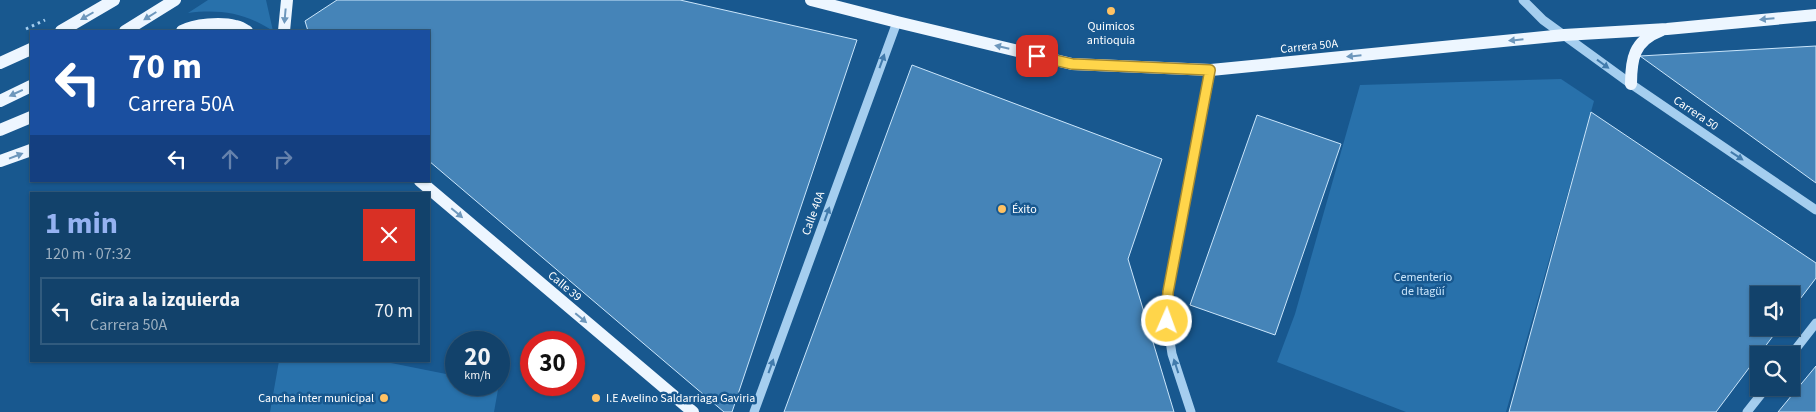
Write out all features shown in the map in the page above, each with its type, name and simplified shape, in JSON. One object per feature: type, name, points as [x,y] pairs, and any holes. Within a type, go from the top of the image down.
[{"type":"main road","points":[[63,30],[114,0]]},
{"type":"main road","points":[[127,30],[175,0]]},
{"type":"main road","points":[[284,30],[287,0]]},
{"type":"main road","name":"Carrera 50A","points":[[811,0],[1072,64],[1210,70],[1564,35],[1667,29],[1816,15]]},
{"type":"main road","points":[[184,30],[210,24],[236,26],[245,30]]},
{"type":"main road","points":[[1631,84],[1631,64],[1637,48],[1650,35],[1667,29]]},
{"type":"main road","points":[[0,63],[30,48]]},
{"type":"main road","points":[[0,101],[30,86]]},
{"type":"main road","points":[[0,130],[30,117]]},
{"type":"main road","points":[[0,161],[30,150]]},
{"type":"main road","name":"Calle 39","points":[[421,182],[693,412]]},
{"type":"street","name":"Carrera 50","points":[[1523,0],[1543,20],[1631,84],[1816,210]]},
{"type":"street","name":"Calle 40A","points":[[754,412],[897,22]]},
{"type":"street","points":[[1191,412],[1172,354],[1167,321],[1168,292],[1210,70]]},
{"type":"street","points":[[1798,346],[1816,323]]},
{"type":"street","points":[[1747,412],[1760,396]]},
{"type":"path","points":[[25,30],[50,18]]},
{"type":"green space","points":[[208,0],[266,0],[273,30],[243,16],[222,12],[188,13]]},
{"type":"green space","name":"Cementerio de Itagüí","points":[[1561,79],[1594,101],[1506,412],[1406,412],[1277,362],[1295,314],[1360,85]]},
{"type":"green space","name":"Cancha inter municipal","points":[[279,362],[386,362],[445,374],[445,396],[497,396],[494,412],[270,412]]},
{"type":"building","points":[[337,0],[680,0],[857,40],[732,412],[724,412],[430,162],[430,30],[308,30],[305,21]]},
{"type":"building","points":[[1816,46],[1816,183],[1640,56]]},
{"type":"building","name":"Éxito","points":[[912,65],[1162,159],[1128,259],[1174,412],[784,412]]},
{"type":"building","points":[[1591,112],[1816,263],[1816,278],[1800,299],[1800,286],[1750,286],[1750,336],[1773,336],[1766,346],[1750,346],[1750,367],[1716,412],[1509,412]]},
{"type":"building","points":[[1257,115],[1341,144],[1275,335],[1190,305]]},
{"type":"building","points":[[1816,366],[1816,412],[1778,412],[1791,396],[1800,396],[1800,385]]},
{"type":"place","name":"Quimicos antioquia","points":[[1111,11]]},
{"type":"place","name":"Éxito","points":[[1002,209]]},
{"type":"place","name":"Cancha inter municipal","points":[[384,398]]},
{"type":"place","name":"I.E Avelino Saldarriaga Gaviria","points":[[596,398]]},
{"type":"route","points":[[1037,56],[1072,64],[1210,70],[1168,292],[1167,321]]}]
